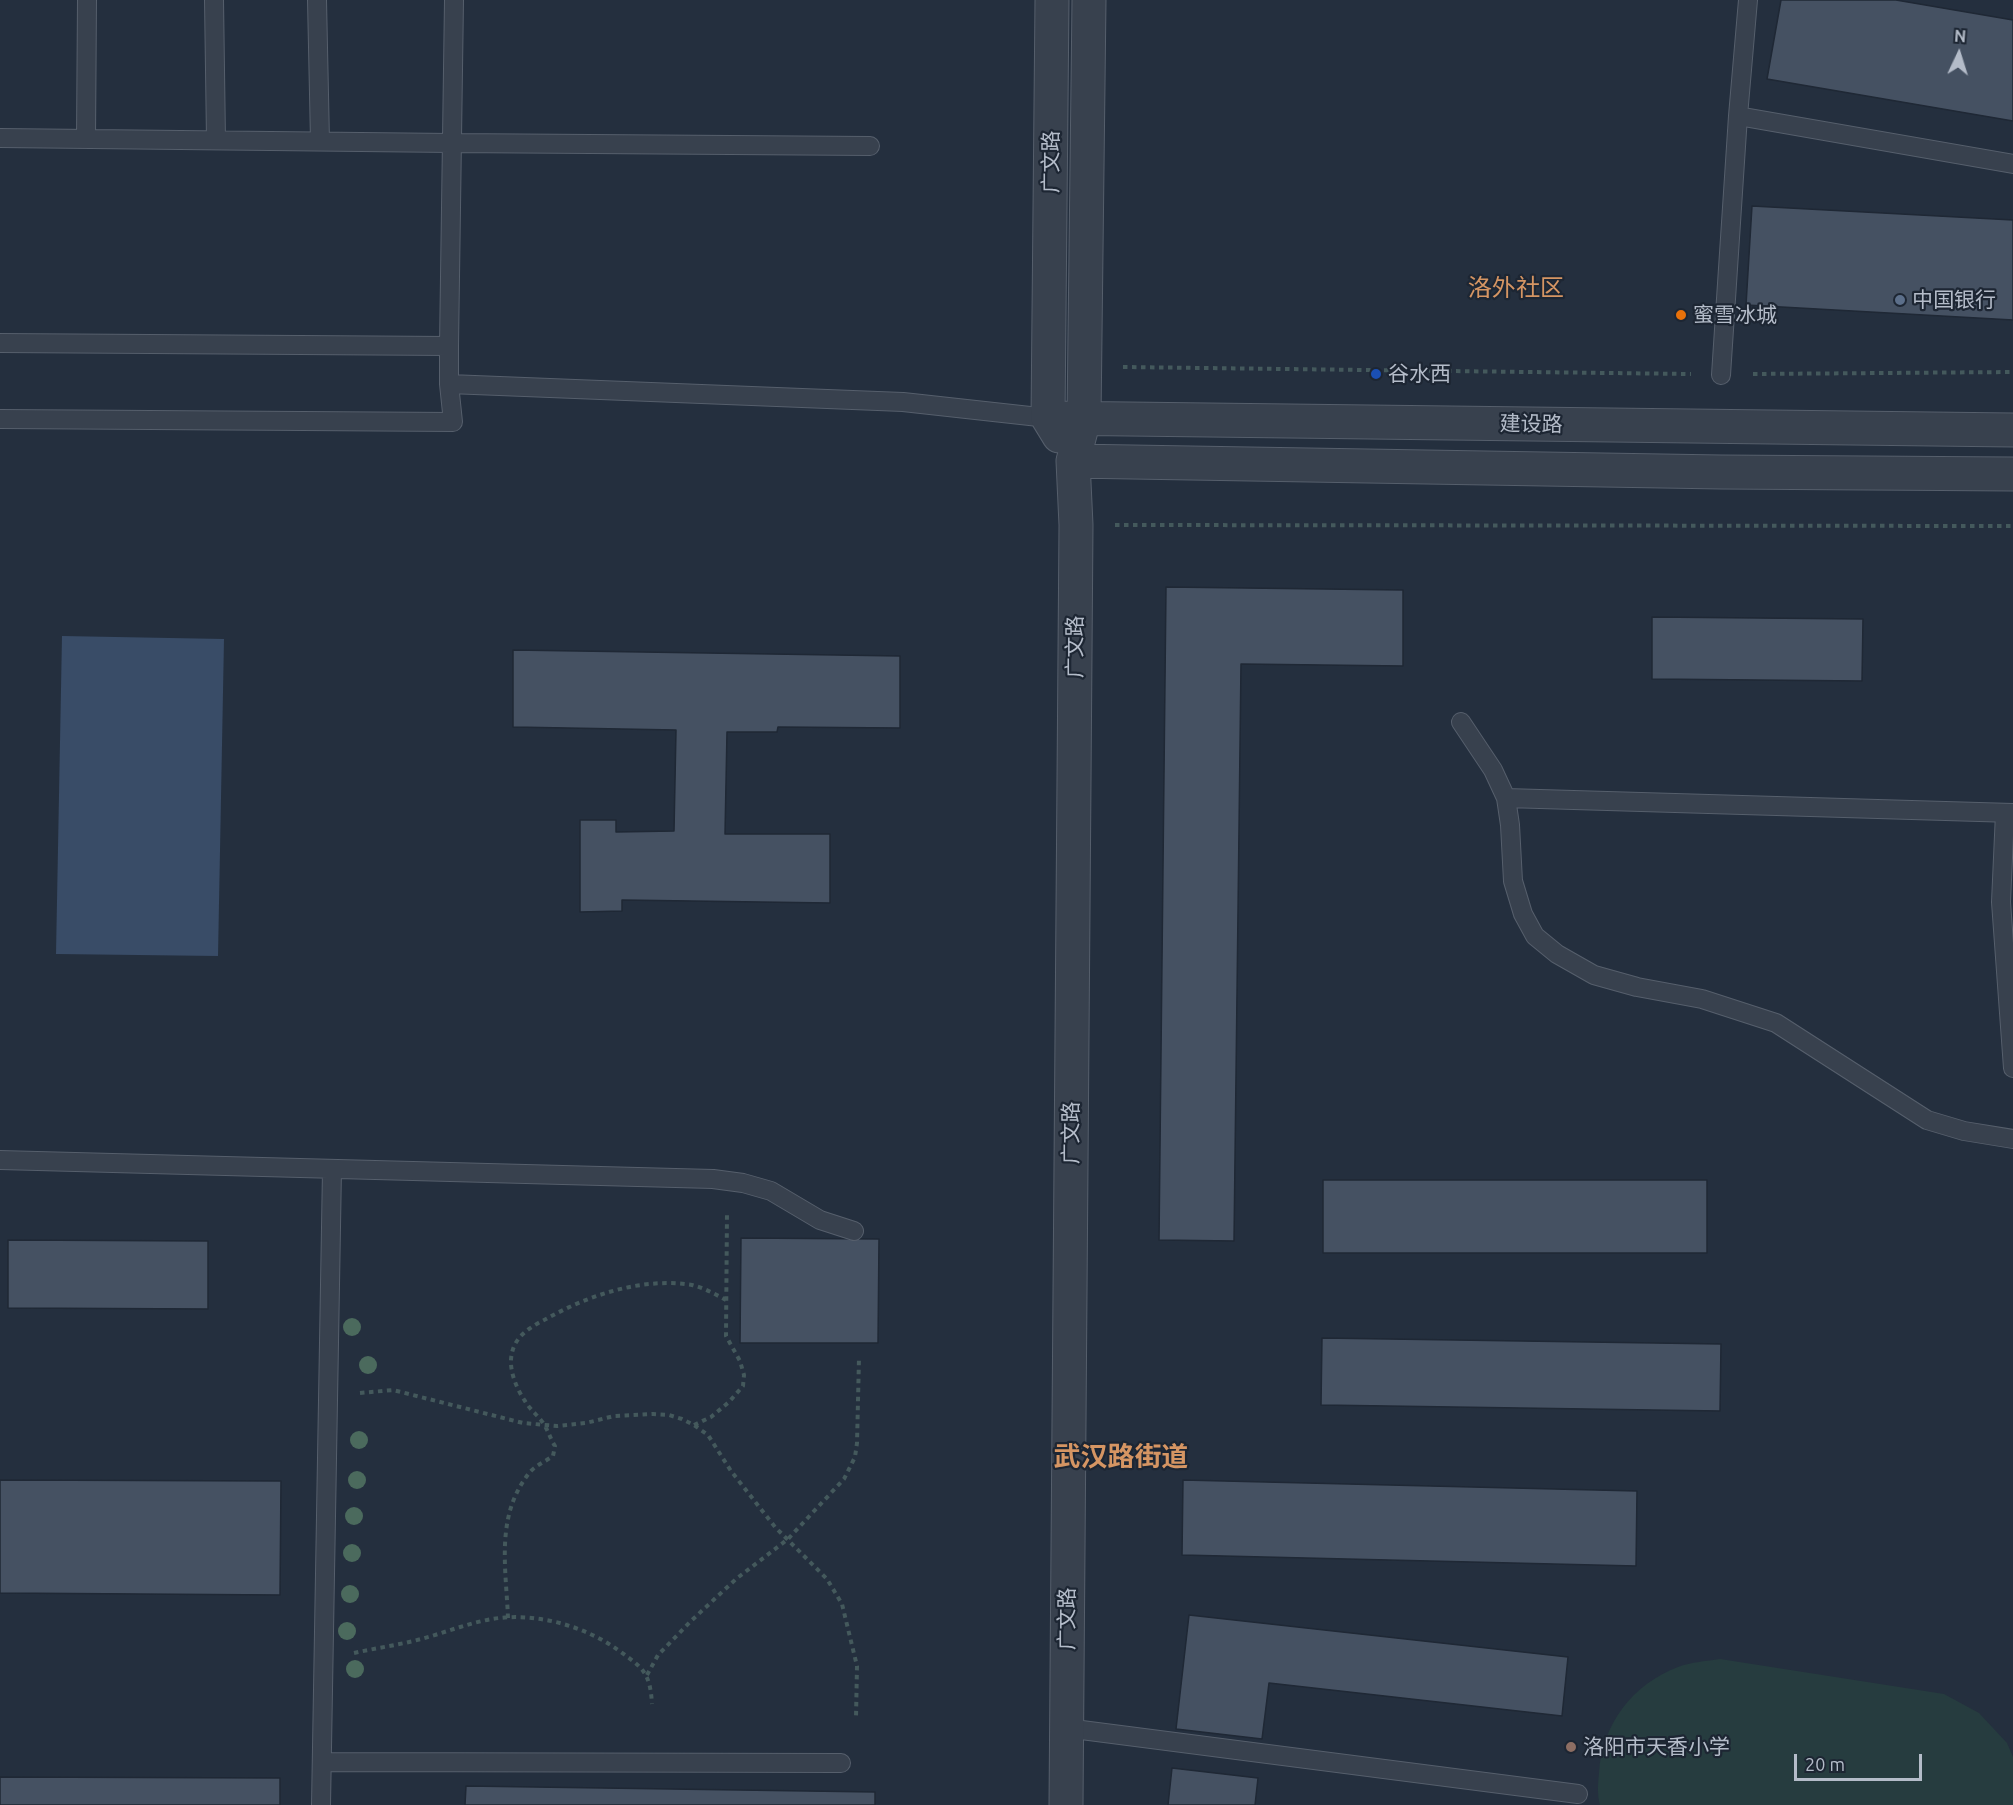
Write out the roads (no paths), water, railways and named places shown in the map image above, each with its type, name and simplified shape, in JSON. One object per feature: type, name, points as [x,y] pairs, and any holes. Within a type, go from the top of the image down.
[{"type":"street","name":"广文路","points":[[1052,0],[1048,418],[1073,461]]},
{"type":"street","name":"广文路","points":[[1066,1805],[1076,525],[1073,461],[1084,419],[1089,0]]},
{"type":"street","name":"建设路","points":[[1048,418],[2013,430]]},
{"type":"street","points":[[1073,461],[2013,474]]},
{"type":"lane","points":[[86,139],[87,0]]},
{"type":"lane","points":[[214,0],[216,140]]},
{"type":"lane","points":[[317,0],[320,141]]},
{"type":"lane","points":[[0,419],[453,422],[449,384],[449,346],[454,0]]},
{"type":"lane","points":[[1721,375],[1748,0]]},
{"type":"lane","points":[[1738,116],[2013,164]]},
{"type":"lane","points":[[0,138],[870,146]]},
{"type":"lane","points":[[0,343],[449,346]]},
{"type":"lane","points":[[449,384],[903,402],[1048,418]]},
{"type":"lane","points":[[1461,722],[1493,770],[1506,798],[1513,881],[1523,914],[1535,936],[1557,954],[1594,975],[1637,987],[1702,999],[1776,1023],[1927,1120],[1964,1131],[2013,1138]]},
{"type":"lane","points":[[1506,798],[2009,813],[2001,902],[2013,1068]]},
{"type":"lane","points":[[0,1160],[713,1179],[743,1183],[771,1191],[820,1220],[854,1231]]},
{"type":"lane","points":[[321,1805],[332,1169]]},
{"type":"lane","points":[[1066,1728],[1578,1794]]},
{"type":"lane","points":[[322,1762],[841,1763]]},
{"type":"water","points":[[62,636],[224,639],[218,956],[56,954]]},
{"type":"place","name":"中国银行","points":[[1900,300]]},
{"type":"place","name":"蜜雪冰城","points":[[1681,315]]},
{"type":"place","name":"谷水西","points":[[1376,374]]},
{"type":"place","name":"洛阳市天香小学","points":[[1571,1747]]},
{"type":"district","name":"洛外社区","points":[[1516,288]]},
{"type":"district","name":"武汉路街道","points":[[1121,1457]]}]
